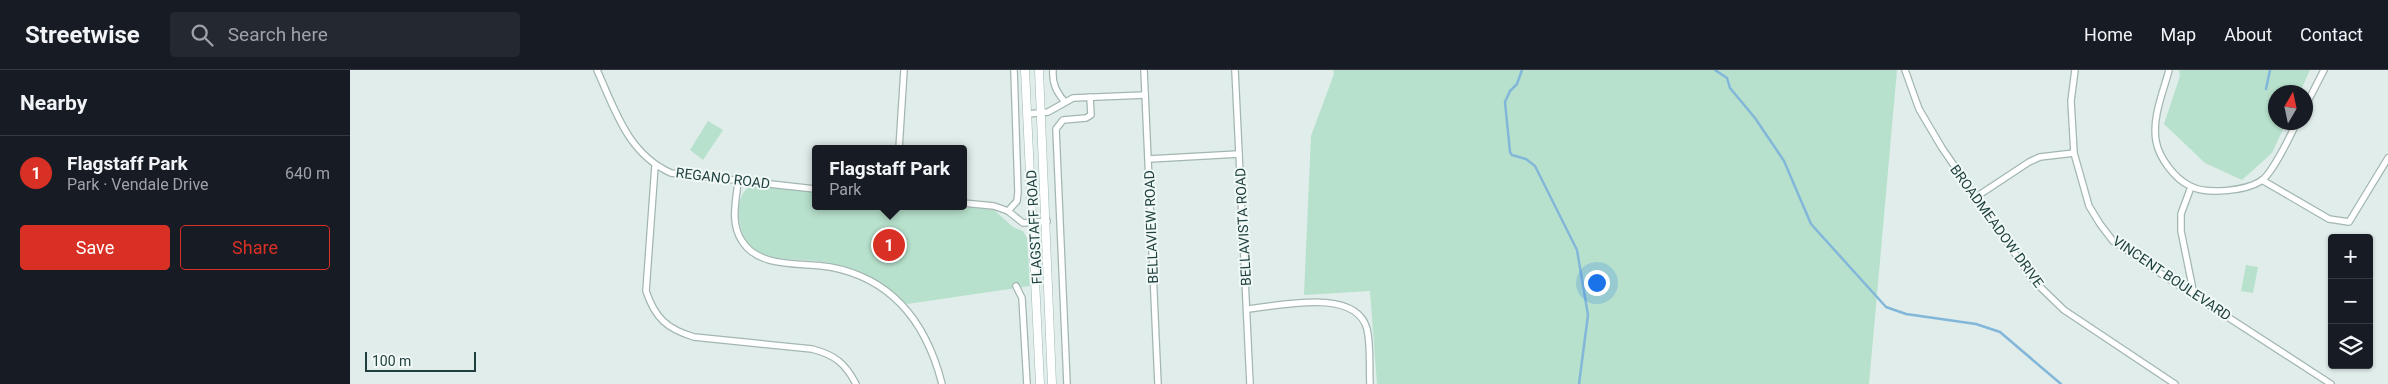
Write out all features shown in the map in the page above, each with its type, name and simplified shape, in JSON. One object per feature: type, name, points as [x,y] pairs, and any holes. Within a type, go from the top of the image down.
[{"type":"main road","name":"FLAGSTAFF ROAD","points":[[1026,70],[1040,384]]},
{"type":"main road","name":"FLAGSTAFF ROAD","points":[[1039,70],[1047,222],[1052,384]]},
{"type":"street","name":"REGANO ROAD","points":[[597,70],[622,125],[635,147],[655,166],[671,173],[738,182],[812,189]]},
{"type":"street","points":[[899,145],[904,70]]},
{"type":"street","points":[[1008,211],[1017,201],[1018,192],[1014,70]]},
{"type":"street","points":[[1052,70],[1052,81],[1056,91],[1064,101]]},
{"type":"street","name":"BELLAVIEW ROAD","points":[[1144,70],[1158,384]]},
{"type":"street","name":"BELLAVISTA ROAD","points":[[1235,70],[1250,384]]},
{"type":"street","name":"BROADMEADOW DRIVE","points":[[1905,70],[1919,109],[1942,148],[2034,281],[2064,310],[2175,384]]},
{"type":"street","name":"VINCENT BOULEVARD","points":[[2075,70],[2071,101],[2074,153],[2089,206],[2109,235],[2143,262],[2331,384]]},
{"type":"street","points":[[2169,70],[2158,110],[2156,142],[2164,160],[2176,176],[2191,187],[2218,191],[2241,190],[2262,180],[2283,150],[2293,130]]},
{"type":"street","points":[[2313,92],[2324,70]]},
{"type":"street","points":[[1028,114],[1048,112],[1064,101],[1073,98],[1145,95]]},
{"type":"street","name":"FLAGSTAFF ROAD","points":[[1068,384],[1056,129],[1063,120],[1086,118],[1091,115],[1090,97]]},
{"type":"street","points":[[1976,197],[2029,162],[2040,157],[2074,153]]},
{"type":"street","points":[[1148,159],[1239,154]]},
{"type":"street","points":[[2262,180],[2329,219],[2349,222],[2388,158]]},
{"type":"street","points":[[655,166],[646,291],[652,308],[663,322],[676,332],[694,337],[812,349],[830,354],[841,361],[856,384]]},
{"type":"street","points":[[738,182],[734,221],[742,242],[751,253],[764,259],[831,267],[855,274],[879,287],[912,314],[922,329],[935,358],[942,384]]},
{"type":"street","points":[[2191,187],[2181,214],[2181,231],[2194,295]]},
{"type":"street","points":[[967,203],[994,206],[1008,211],[1023,223],[1047,222]]},
{"type":"street","points":[[1016,286],[1022,298],[1027,384]]},
{"type":"street","points":[[1247,309],[1329,302],[1344,305],[1358,312],[1367,329],[1370,384]]},
{"type":"green space","points":[[1333,70],[1897,70],[1869,384],[1377,384],[1370,291],[1304,295],[1311,136],[1334,74]]},
{"type":"green space","points":[[2179,70],[2310,70],[2303,85],[2268,85],[2268,130],[2283,130],[2272,153],[2242,180],[2205,163],[2164,124],[2180,76]]},
{"type":"green space","points":[[708,121],[723,130],[703,160],[690,150]]},
{"type":"green space","points":[[752,186],[812,192],[812,210],[967,210],[967,207],[994,210],[1013,227],[1023,231],[1027,238],[1030,286],[907,304],[881,284],[852,269],[831,263],[783,259],[756,251],[750,245],[741,228],[739,207],[745,191]]},
{"type":"green space","points":[[2246,265],[2258,267],[2253,293],[2241,291]]},
{"type":"waterway","points":[[1522,70],[1517,84],[1510,91],[1505,102],[1510,152],[1512,155],[1526,159],[1535,166],[1577,250],[1588,315],[1579,384]]},
{"type":"waterway","points":[[1715,70],[1727,78],[1730,88],[1755,118],[1784,161],[1811,224],[1886,307],[1906,314],[1976,324],[2000,332],[2061,384]]},
{"type":"waterway","points":[[2266,89],[2270,70]]},
{"type":"place","name":"Flagstaff Park","points":[[889,245]]}]
